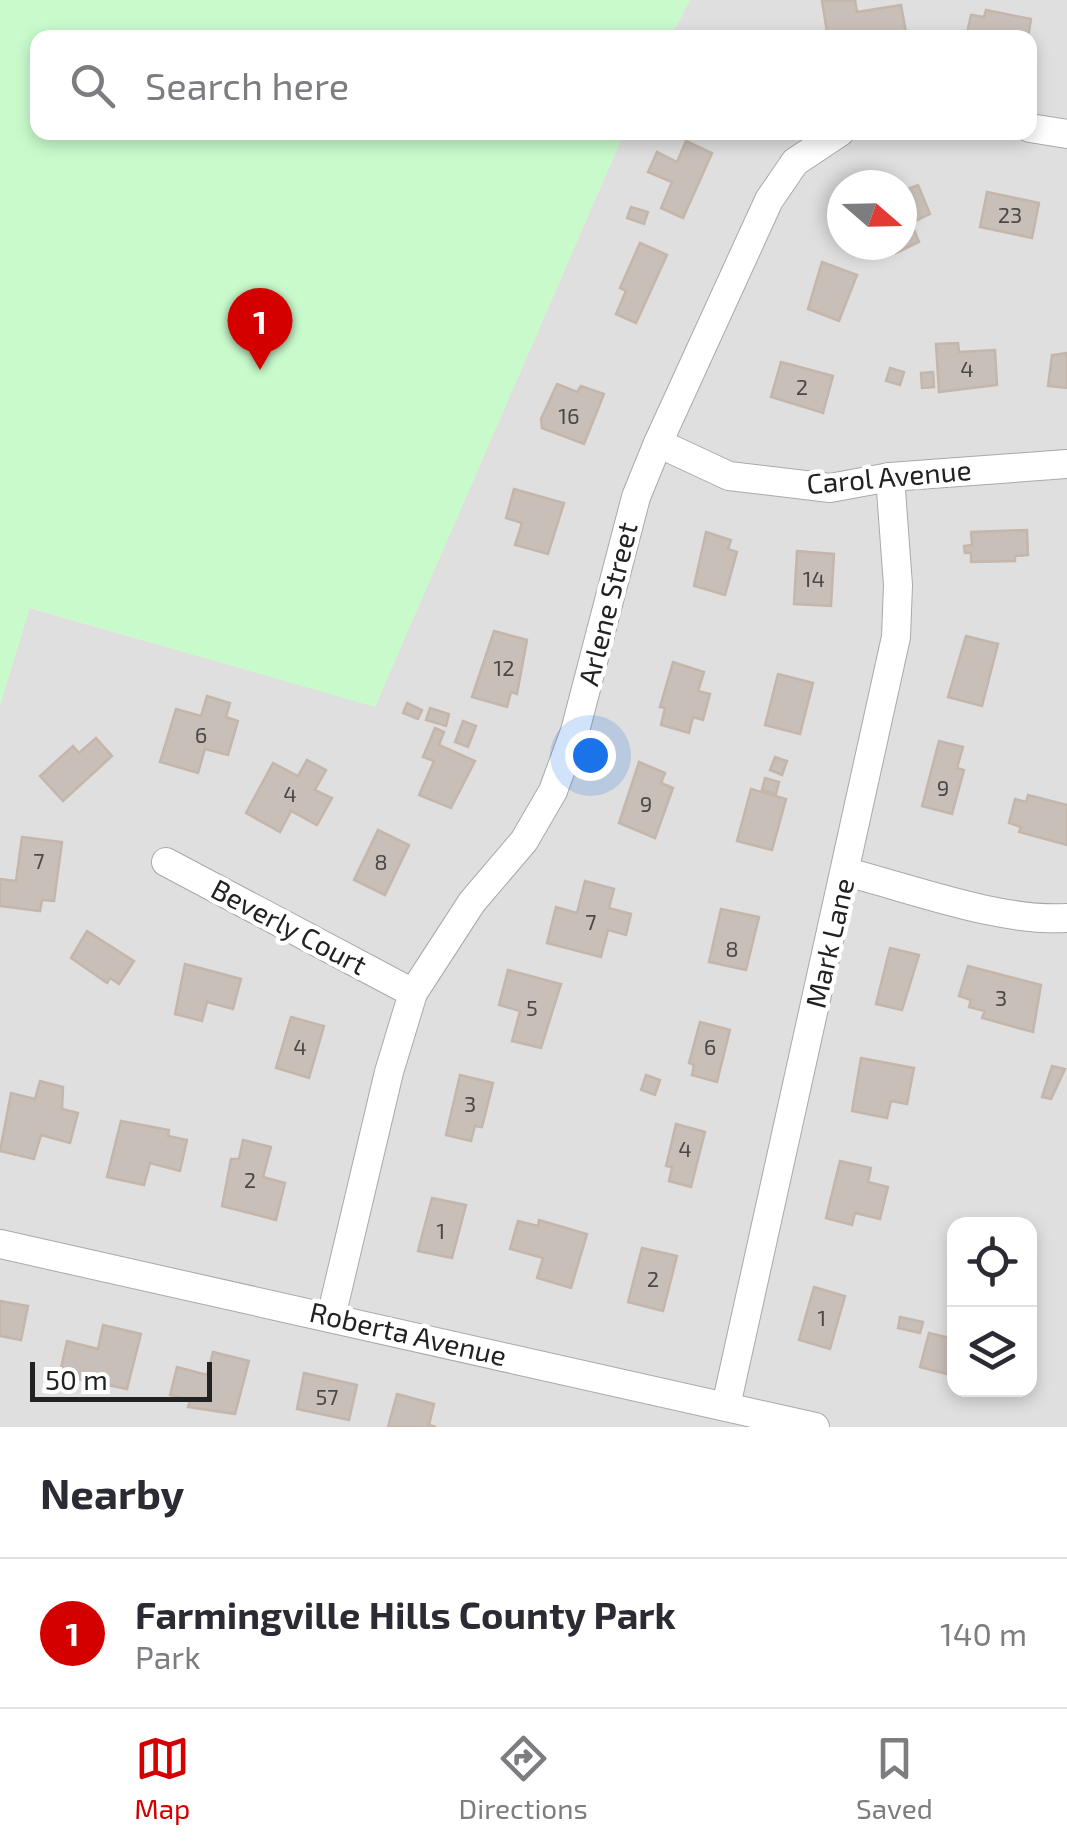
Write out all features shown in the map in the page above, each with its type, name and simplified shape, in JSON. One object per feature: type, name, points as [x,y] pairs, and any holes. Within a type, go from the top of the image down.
[{"type":"street","points":[[1037,129],[1067,134]]},
{"type":"street","name":"Arlene Street","points":[[331,1317],[389,1072],[413,993],[472,902],[524,840],[554,791],[575,731],[636,497],[658,443],[769,200],[795,162],[828,140]]},
{"type":"street","name":"Carol Avenue","points":[[658,443],[729,476],[830,488],[890,476],[1067,464]]},
{"type":"street","name":"Mark Lane","points":[[726,1406],[896,637],[898,585],[890,476]]},
{"type":"street","name":"Beverly Court","points":[[166,862],[413,993]]},
{"type":"street","points":[[846,872],[997,910],[1044,919],[1067,918]]},
{"type":"street","name":"Roberta Avenue","points":[[0,1244],[815,1427]]},
{"type":"shaded area","points":[[690,0],[1067,0],[1067,1427],[0,1427],[0,705],[29,608],[375,706],[621,140],[1037,140],[1037,30],[674,30]]},
{"type":"green space","points":[[0,0],[690,0],[674,30],[30,30],[30,140],[621,140],[375,707],[30,608],[0,705]]},
{"type":"building","points":[[855,0],[857,12],[901,5],[906,30],[827,30],[822,1]]},
{"type":"building","points":[[986,10],[1031,19],[1029,30],[968,30],[971,15],[984,17]]},
{"type":"building","points":[[686,141],[712,153],[683,218],[661,208],[672,182],[648,172],[657,152],[677,162]]},
{"type":"building","points":[[917,185],[930,214],[917,220]]},
{"type":"building","points":[[987,192],[1039,203],[1032,238],[980,227]]},
{"type":"building","points":[[631,207],[648,212],[644,224],[627,218]]},
{"type":"building","points":[[640,243],[667,255],[636,323],[616,314],[626,291],[620,288]]},
{"type":"building","points":[[822,262],[857,275],[839,321],[808,309]]},
{"type":"building","points":[[958,343],[959,352],[995,350],[997,385],[939,392],[936,344]]},
{"type":"building","points":[[1067,353],[1067,388],[1048,386],[1052,355]]},
{"type":"building","points":[[781,362],[833,376],[823,413],[771,397]]},
{"type":"building","points":[[890,368],[904,372],[900,385],[886,381]]},
{"type":"building","points":[[933,372],[934,387],[922,388],[921,373]]},
{"type":"building","points":[[557,384],[577,392],[581,386],[604,394],[584,444],[542,428],[541,419]]},
{"type":"building","points":[[514,489],[564,503],[548,554],[515,545],[522,523],[506,518]]},
{"type":"building","points":[[1027,530],[1028,555],[1015,556],[1015,561],[971,562],[971,553],[965,553],[964,546],[972,545],[971,532]]},
{"type":"building","points":[[706,532],[731,540],[728,549],[737,552],[725,595],[694,586]]},
{"type":"building","points":[[797,551],[834,554],[831,606],[794,604]]},
{"type":"building","points":[[494,631],[527,640],[517,694],[511,692],[507,707],[472,697]]},
{"type":"building","points":[[966,636],[998,644],[982,706],[948,697]]},
{"type":"building","points":[[673,662],[704,672],[698,691],[710,694],[703,720],[693,717],[689,733],[661,725],[665,708],[660,707]]},
{"type":"building","points":[[778,674],[813,683],[800,734],[765,725]]},
{"type":"building","points":[[207,696],[230,703],[226,717],[238,721],[228,755],[205,749],[198,773],[160,762],[176,709],[201,716]]},
{"type":"building","points":[[407,703],[422,710],[418,719],[403,713]]},
{"type":"building","points":[[430,708],[449,714],[446,726],[426,720]]},
{"type":"building","points":[[463,721],[476,726],[468,747],[455,742]]},
{"type":"building","points":[[435,728],[444,732],[439,745],[475,761],[451,808],[419,795],[434,761],[423,757]]},
{"type":"building","points":[[96,738],[112,756],[63,801],[40,776],[73,746],[79,753]]},
{"type":"building","points":[[939,741],[963,747],[957,768],[964,770],[952,814],[922,806]]},
{"type":"building","points":[[775,757],[787,761],[782,775],[770,770]]},
{"type":"building","points":[[307,760],[326,770],[315,790],[332,798],[317,825],[291,811],[280,832],[246,813],[273,763],[298,776]]},
{"type":"building","points":[[639,762],[665,773],[661,783],[673,788],[655,838],[619,823]]},
{"type":"building","points":[[765,778],[779,782],[776,794],[762,790]]},
{"type":"building","points":[[751,789],[786,799],[772,850],[737,841]]},
{"type":"building","points":[[1028,795],[1067,805],[1067,845],[1019,832],[1021,827],[1009,823],[1015,799],[1026,802]]},
{"type":"building","points":[[378,830],[409,845],[385,895],[354,880]]},
{"type":"building","points":[[22,837],[62,842],[54,901],[42,900],[40,911],[0,906],[0,879],[16,881]]},
{"type":"building","points":[[585,881],[614,889],[609,908],[631,914],[626,935],[608,930],[601,957],[547,943],[556,907],[577,913]]},
{"type":"building","points":[[721,909],[759,917],[746,970],[709,962]]},
{"type":"building","points":[[87,931],[134,961],[119,984],[110,978],[107,983],[71,958]]},
{"type":"building","points":[[890,948],[919,955],[902,1010],[876,1004]]},
{"type":"building","points":[[185,964],[241,979],[233,1009],[207,1002],[202,1021],[175,1014]]},
{"type":"building","points":[[968,966],[1041,985],[1033,1032],[982,1018],[985,1011],[969,1007],[971,1000],[959,996]]},
{"type":"building","points":[[508,970],[561,984],[541,1048],[512,1041],[520,1011],[499,1005]]},
{"type":"building","points":[[291,1017],[324,1026],[309,1078],[276,1068]]},
{"type":"building","points":[[700,1022],[730,1030],[717,1082],[692,1075],[694,1065],[689,1063]]},
{"type":"building","points":[[861,1058],[914,1068],[907,1104],[891,1101],[887,1118],[852,1111]]},
{"type":"building","points":[[1052,1066],[1065,1069],[1051,1099],[1042,1097]]},
{"type":"building","points":[[460,1075],[493,1083],[482,1127],[475,1126],[471,1141],[446,1135]]},
{"type":"building","points":[[646,1075],[660,1080],[655,1095],[641,1090]]},
{"type":"building","points":[[40,1081],[63,1087],[62,1109],[78,1113],[70,1143],[41,1135],[34,1159],[0,1151],[11,1093],[35,1099]]},
{"type":"building","points":[[121,1121],[169,1130],[168,1136],[187,1140],[180,1171],[150,1163],[144,1185],[107,1177]]},
{"type":"building","points":[[676,1124],[705,1132],[691,1187],[669,1181],[672,1167],[666,1166]]},
{"type":"building","points":[[243,1140],[271,1147],[263,1177],[285,1183],[276,1220],[222,1206],[231,1159],[239,1159]]},
{"type":"building","points":[[840,1161],[871,1168],[868,1182],[888,1187],[880,1219],[855,1213],[852,1225],[826,1218]]},
{"type":"building","points":[[432,1198],[466,1205],[452,1258],[418,1251]]},
{"type":"building","points":[[539,1220],[587,1234],[571,1288],[537,1278],[543,1258],[510,1249],[518,1221],[538,1226]]},
{"type":"building","points":[[642,1248],[677,1256],[663,1311],[628,1302]]},
{"type":"building","points":[[814,1287],[845,1296],[830,1349],[799,1340]]},
{"type":"building","points":[[0,1301],[28,1306],[21,1340],[0,1336]]},
{"type":"building","points":[[900,1317],[923,1322],[920,1333],[898,1328]]},
{"type":"building","points":[[103,1325],[141,1334],[127,1389],[78,1379],[80,1373],[61,1368],[67,1341],[98,1349]]},
{"type":"building","points":[[929,1333],[947,1337],[947,1374],[920,1367]]},
{"type":"building","points":[[213,1352],[249,1361],[235,1414],[188,1407],[190,1400],[170,1395],[177,1367],[207,1375]]},
{"type":"building","points":[[304,1373],[357,1385],[349,1420],[297,1409]]},
{"type":"building","points":[[397,1394],[434,1404],[429,1425],[436,1427],[388,1427]]},
{"type":"place","name":"Farmingville Hills County Park","points":[[260,370]]}]
